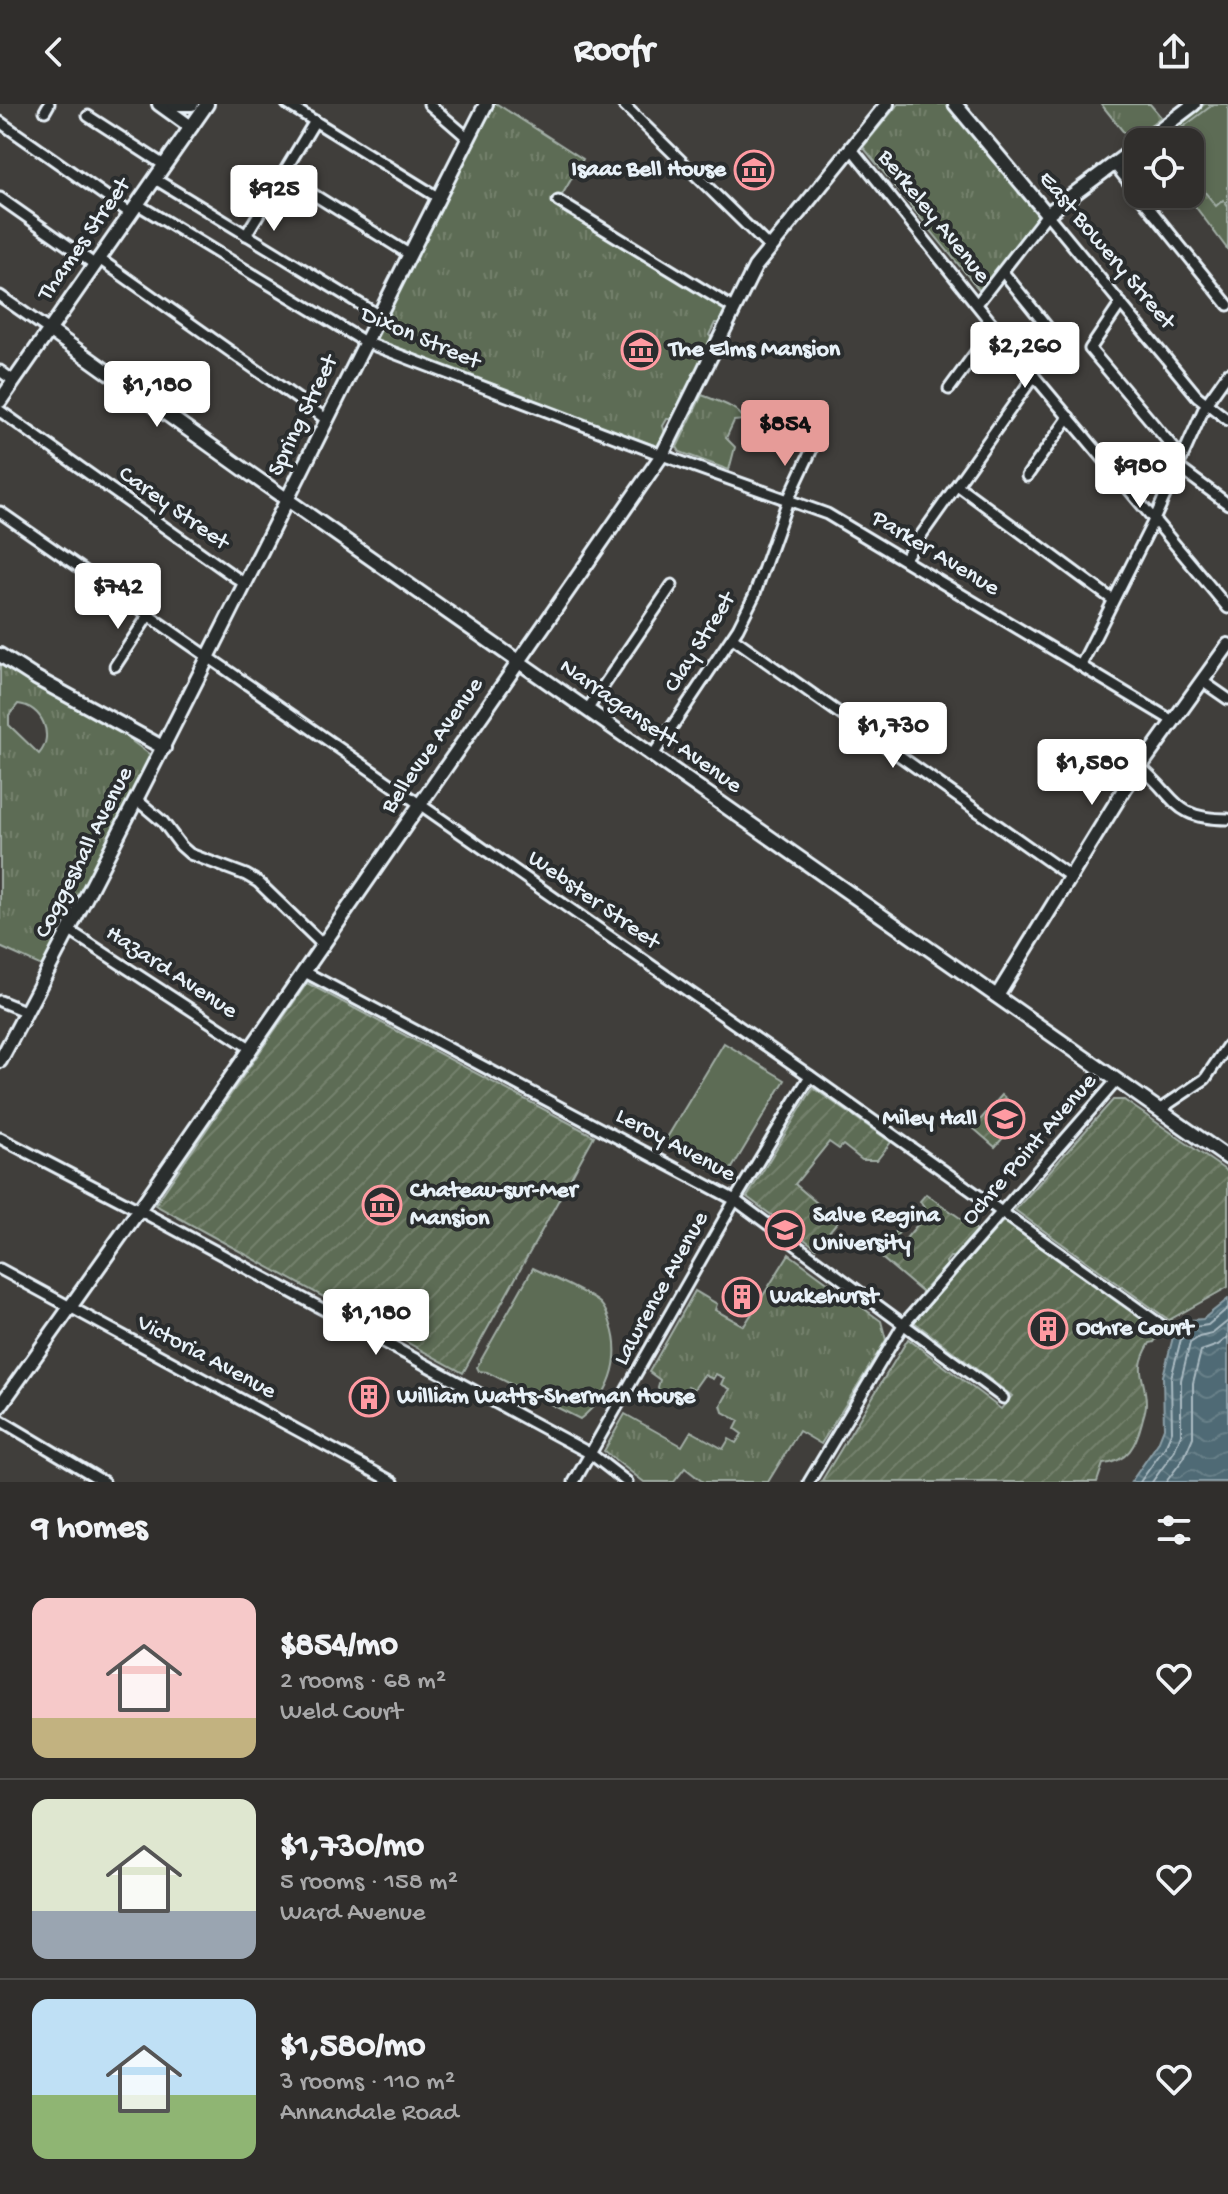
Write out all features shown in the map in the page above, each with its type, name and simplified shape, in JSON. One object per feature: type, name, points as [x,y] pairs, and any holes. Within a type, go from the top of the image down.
[{"type":"main road","points":[[159,104],[191,127]]},
{"type":"main road","points":[[173,104],[192,104]]},
{"type":"main road","name":"Thames Street","points":[[0,401],[207,104]]},
{"type":"main road","name":"Spring Street","points":[[164,748],[486,104]]},
{"type":"main road","name":"Bellevue Avenue","points":[[0,1406],[662,455],[747,280],[887,104]]},
{"type":"main road","name":"East Bowery Street","points":[[955,104],[1047,214]]},
{"type":"main road","points":[[1162,128],[1194,104]]},
{"type":"main road","points":[[1047,214],[1124,156]]},
{"type":"main road","name":"Narragansett Avenue","points":[[49,330],[1228,1158]]},
{"type":"main road","points":[[997,996],[1140,767],[1228,645]]},
{"type":"main road","points":[[0,655],[164,748]]},
{"type":"main road","name":"Coggeshall Avenue","points":[[0,1061],[164,748]]},
{"type":"street","points":[[287,104],[439,198]]},
{"type":"street","points":[[429,104],[468,138]]},
{"type":"street","points":[[623,104],[770,248]]},
{"type":"street","points":[[88,116],[164,165]]},
{"type":"street","points":[[246,235],[315,121]]},
{"type":"street","name":"Dixon Street","points":[[0,122],[134,209],[365,342],[662,455]]},
{"type":"street","name":"Berkeley Avenue","points":[[851,148],[1034,376],[1228,608]]},
{"type":"street","points":[[1114,164],[1124,176]]},
{"type":"street","points":[[282,175],[409,254]]},
{"type":"street","points":[[155,179],[378,315]]},
{"type":"street","points":[[0,198],[326,419]]},
{"type":"street","points":[[558,201],[733,308]]},
{"type":"street","points":[[1149,208],[1228,305]]},
{"type":"street","points":[[977,304],[1047,214]]},
{"type":"street","name":"East Bowery Street","points":[[1047,214],[1206,404],[1228,420]]},
{"type":"street","points":[[1003,272],[1053,334],[1054,340],[1027,366]]},
{"type":"street","points":[[0,296],[49,330]]},
{"type":"street","points":[[1121,303],[1090,349],[1180,462],[1228,504]]},
{"type":"street","points":[[949,389],[995,326]]},
{"type":"street","points":[[0,371],[14,381]]},
{"type":"street","points":[[1081,665],[1154,520],[1206,404],[1228,373]]},
{"type":"street","points":[[905,558],[1034,376]]},
{"type":"street","name":"Carey Street","points":[[0,411],[245,584]]},
{"type":"street","points":[[1027,476],[1069,417]]},
{"type":"street","name":"Clay Street","points":[[653,755],[733,638],[754,596],[788,500],[811,451]]},
{"type":"street","name":"Parker Avenue","points":[[662,455],[827,514],[1173,721]]},
{"type":"street","points":[[957,485],[1113,600]]},
{"type":"street","name":"Webster Street","points":[[0,512],[810,1076],[1161,1325]]},
{"type":"street","points":[[587,710],[672,585]]},
{"type":"street","points":[[115,666],[148,616]]},
{"type":"street","points":[[733,638],[1071,877]]},
{"type":"street","points":[[1202,681],[1228,699]]},
{"type":"street","points":[[1140,767],[1187,813],[1199,818],[1228,819]]},
{"type":"street","points":[[137,800],[163,822],[190,854],[258,882],[322,944]]},
{"type":"street","name":"Hazard Avenue","points":[[70,931],[250,1048]]},
{"type":"street","name":"Leroy Avenue","points":[[303,971],[735,1200],[1003,1398]]},
{"type":"street","points":[[0,1001],[27,1012]]},
{"type":"street","points":[[1159,1110],[1205,1079],[1228,1045]]},
{"type":"street","name":"Lawrence Avenue","points":[[574,1482],[735,1200],[810,1076]]},
{"type":"street","name":"Ochre Point Avenue","points":[[809,1482],[903,1325],[1117,1080]]},
{"type":"street","points":[[0,1138],[591,1454],[627,1482]]},
{"type":"street","name":"Victoria Avenue","points":[[0,1269],[393,1482]]},
{"type":"street","points":[[0,1420],[104,1482]]},
{"type":"green space","points":[[493,104],[583,159],[555,207],[725,309],[709,335],[712,338],[672,419],[667,419],[663,426],[665,433],[657,446],[534,402],[374,338]]},
{"type":"green space","points":[[898,104],[948,104],[1024,199],[1040,214],[980,291],[863,147]]},
{"type":"green space","points":[[1101,104],[1150,104],[1161,117],[1146,128],[1124,128],[1124,133]]},
{"type":"green space","points":[[1205,104],[1228,104],[1228,250],[1196,208],[1204,208],[1204,128],[1172,128]]},
{"type":"green space","points":[[1214,104],[1228,104],[1228,207],[1223,200],[1216,206],[1204,191],[1204,128],[1182,128]]},
{"type":"green space","points":[[702,395],[732,408],[744,420],[734,421],[726,438],[735,447],[729,470],[680,452],[677,447]]},
{"type":"green space","points":[[0,665],[118,731],[152,756],[44,967],[0,947]],"holes":[[[18,704],[34,710],[44,723],[46,739],[39,754],[9,725],[9,715]]]},
{"type":"green space","points":[[307,983],[594,1136],[463,1373],[155,1205]]},
{"type":"green space","points":[[724,1043],[785,1080],[726,1178],[665,1141]]},
{"type":"green space","points":[[813,1088],[891,1142],[877,1160],[862,1160],[843,1145],[839,1149],[829,1142],[795,1184],[838,1221],[816,1248],[747,1197]]},
{"type":"green space","points":[[1002,1095],[1024,1114],[995,1147],[973,1128]]},
{"type":"green space","points":[[1113,1100],[1124,1100],[1228,1172],[1228,1287],[1169,1320],[1015,1210]]},
{"type":"green space","points":[[926,1194],[977,1230],[922,1292],[877,1254],[910,1213],[914,1216],[886,1247],[889,1254],[894,1253],[927,1213],[920,1201]]},
{"type":"green space","points":[[1004,1220],[1161,1332],[1150,1343],[1142,1361],[1146,1406],[1130,1451],[1119,1460],[1103,1464],[1097,1482],[821,1482],[908,1339],[1001,1409],[1012,1396],[914,1322]]},
{"type":"green space","points":[[789,1254],[881,1321],[886,1340],[821,1444],[799,1431],[768,1482],[703,1482],[685,1468],[674,1482],[644,1482],[604,1451],[625,1414],[682,1446],[691,1431],[723,1449],[729,1439],[736,1443],[742,1434],[735,1429],[739,1421],[723,1412],[721,1405],[730,1389],[721,1384],[724,1378],[716,1374],[713,1379],[704,1375],[694,1389],[688,1386],[682,1397],[673,1402],[660,1395],[660,1380],[649,1372],[695,1291],[717,1304],[715,1310],[744,1326]]},
{"type":"green space","points":[[533,1268],[600,1303],[610,1322],[615,1352],[611,1377],[599,1400],[580,1419],[487,1372],[479,1371],[477,1367]]},
{"type":"water","points":[[1228,1299],[1228,1482],[1131,1482],[1158,1443],[1164,1428],[1163,1376],[1173,1337],[1191,1320],[1203,1319]]},
{"type":"place","name":"Isaac Bell House","points":[[754,170]]},
{"type":"place","name":"The Elms Mansion","points":[[641,350]]},
{"type":"place","name":"Miley Hall","points":[[1005,1119]]},
{"type":"place","name":"Chateau-sur-Mer Mansion","points":[[382,1205]]},
{"type":"place","name":"Salve Regina University","points":[[785,1230]]},
{"type":"place","name":"Wakehurst","points":[[742,1297]]},
{"type":"place","name":"Ochre Court","points":[[1048,1329]]},
{"type":"place","name":"William Watts-Sherman House","points":[[369,1397]]}]
